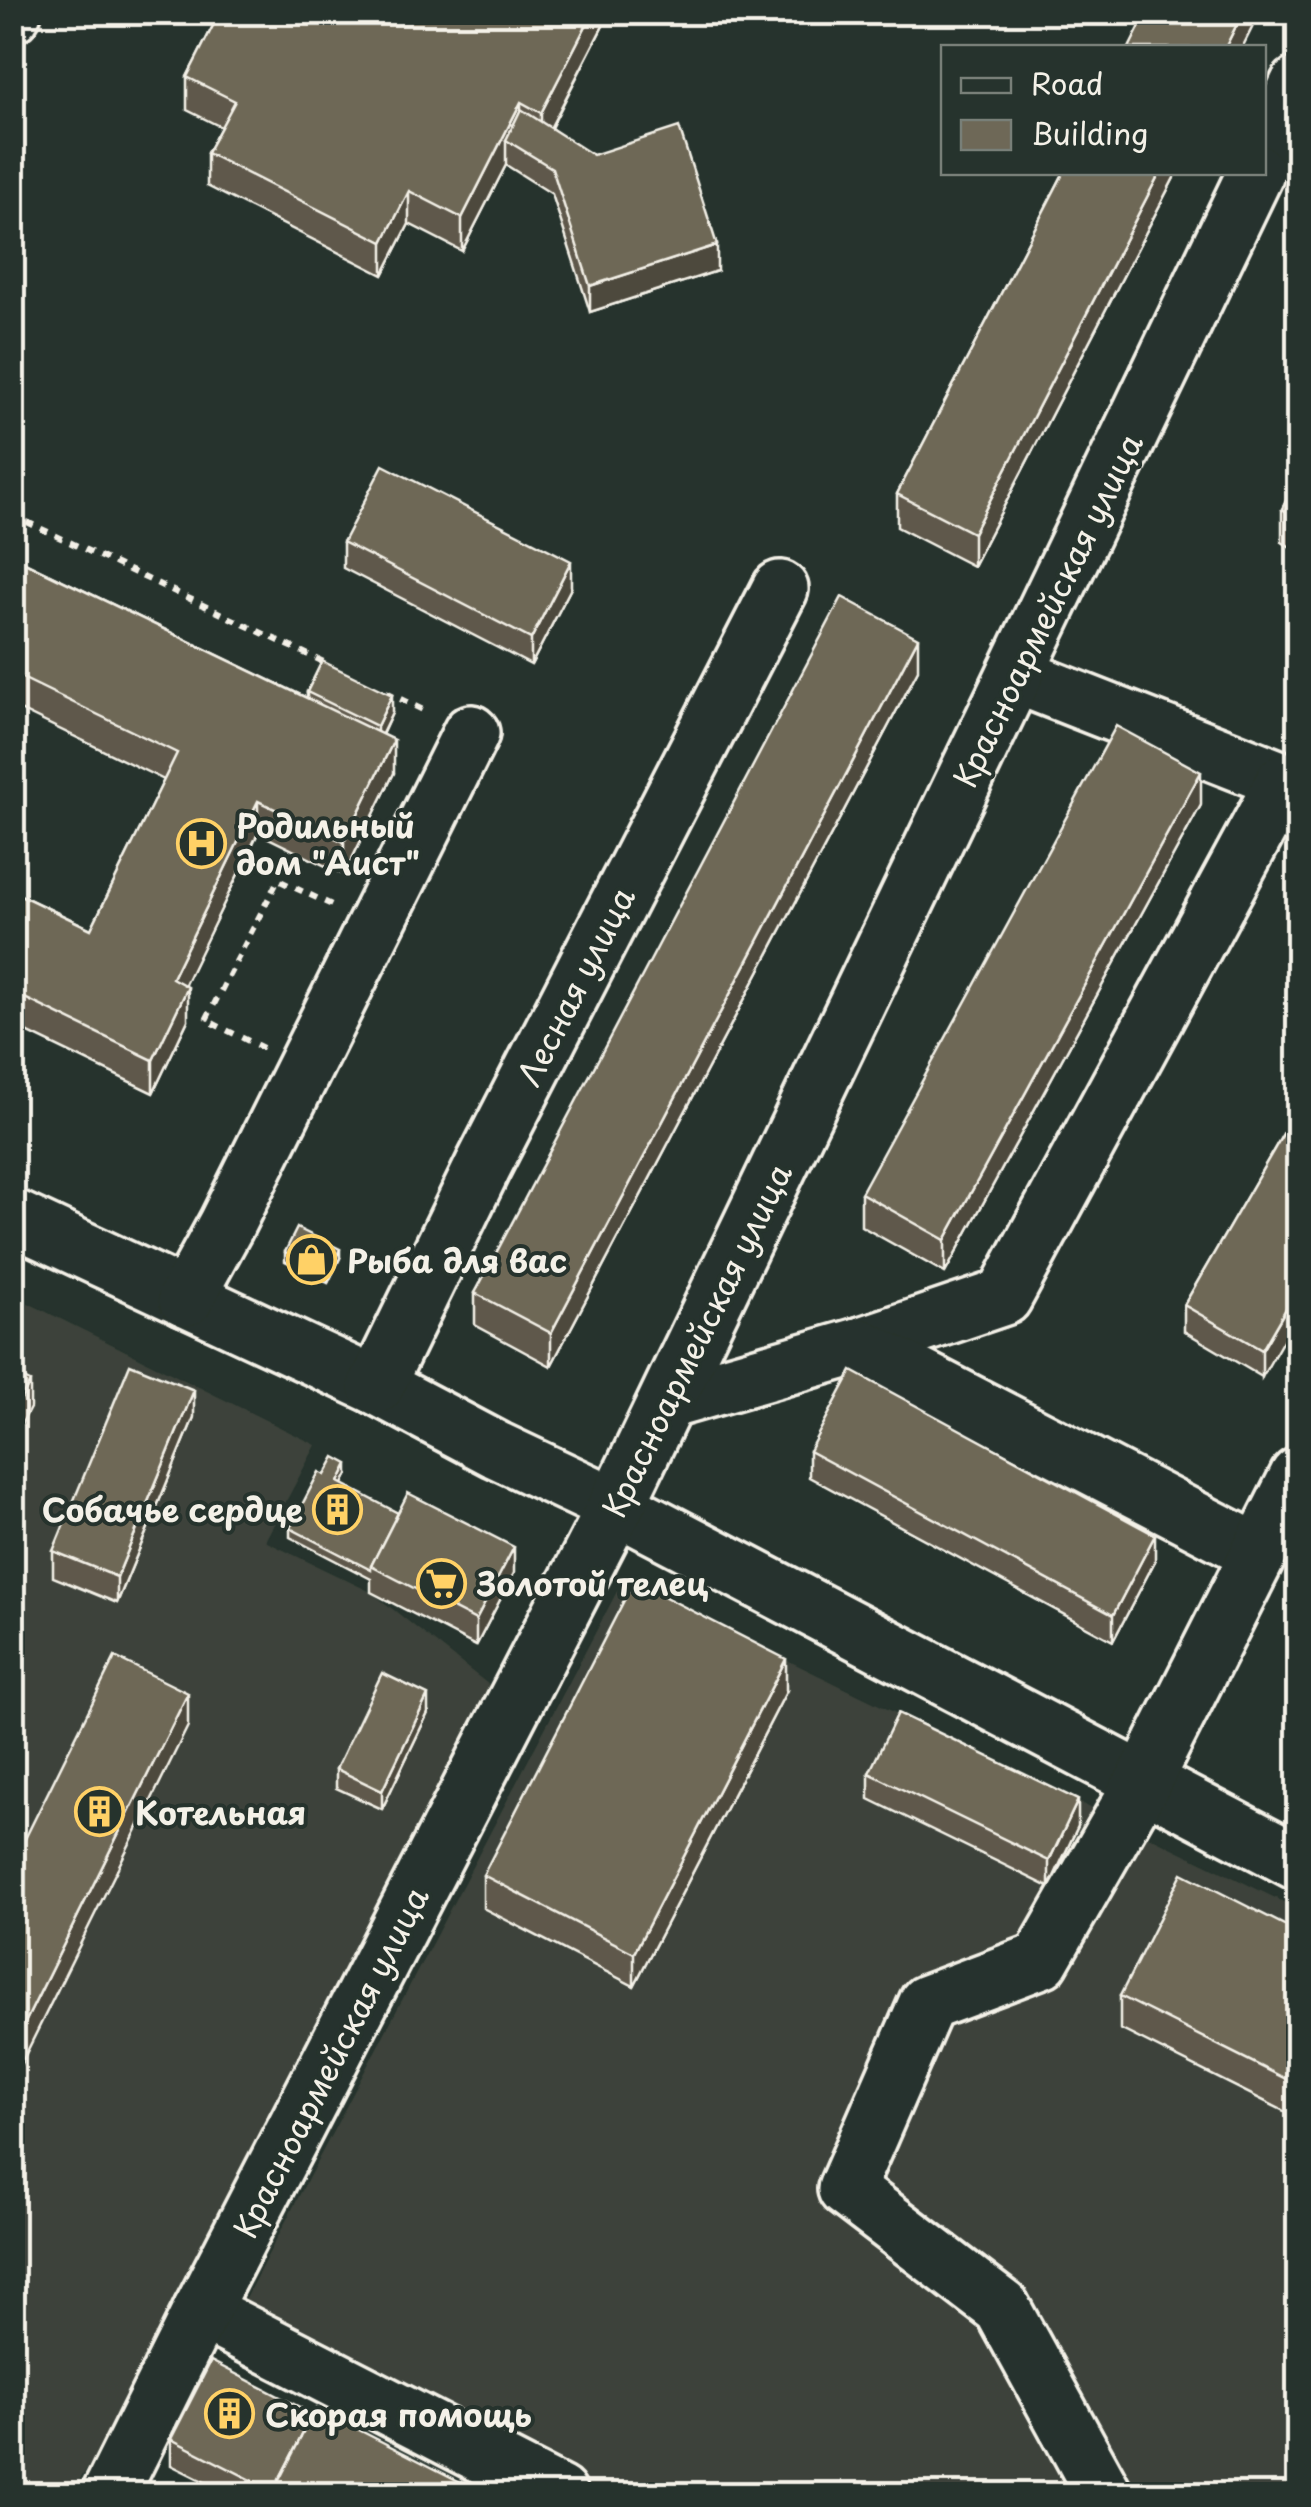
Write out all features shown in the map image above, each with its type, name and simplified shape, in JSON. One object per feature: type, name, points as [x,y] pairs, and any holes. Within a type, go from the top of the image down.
[{"type":"street","points":[[1266,154],[1298,84]]},
{"type":"street","name":"Красноармейская улица","points":[[110,2494],[616,1506],[1255,175]]},
{"type":"street","name":"Лесная улица","points":[[376,1386],[483,1166],[780,588]]},
{"type":"street","points":[[667,1401],[858,1346],[1004,1297],[1291,784],[1016,675]]},
{"type":"street","points":[[186,1298],[471,732]]},
{"type":"street","points":[[12,1217],[376,1386],[497,1450],[616,1506],[1298,1862]]},
{"type":"street","points":[[858,1346],[1259,1553]]},
{"type":"street","points":[[1104,2494],[1002,2308],[846,2189],[927,2003],[1041,1960],[1144,1780],[1298,1476]]},
{"type":"street","points":[[202,2311],[559,2494]]},
{"type":"path","points":[[12,514],[330,666]]},
{"type":"path","points":[[383,690],[471,732]]},
{"type":"path","points":[[304,1068],[206,1020],[278,880],[375,925]]},
{"type":"shaded area","points":[[12,1295],[316,1445],[265,1541],[371,1592],[489,1685],[121,2419],[70,2494],[12,2494]]},
{"type":"shaded area","points":[[623,1580],[1298,1909],[1298,2494],[605,2494],[238,2312]]},
{"type":"building","points":[[220,12],[593,12],[541,113],[521,102],[462,218],[409,191],[383,242],[207,153],[235,101],[187,77]]},
{"type":"building","points":[[1147,12],[1243,12],[1226,45],[1130,45]]},
{"type":"building","points":[[521,109],[593,155],[679,127],[717,245],[590,286],[552,168],[506,140]]},
{"type":"building","points":[[1062,175],[1158,175],[973,533],[897,494]]},
{"type":"building","points":[[383,465],[571,561],[531,639],[343,542]]},
{"type":"building","points":[[1298,477],[1298,518],[1282,509]]},
{"type":"building","name":"Родильный дом \"Аист\"","points":[[12,556],[394,740],[344,842],[258,801],[172,978],[188,987],[153,1060],[12,992],[12,891],[91,929],[177,753],[12,673]]},
{"type":"building","points":[[842,597],[918,638],[551,1333],[475,1293]]},
{"type":"building","points":[[322,661],[392,695],[377,726],[307,692]]},
{"type":"building","points":[[1116,726],[1201,772],[945,1240],[861,1193]]},
{"type":"building","points":[[1298,1108],[1298,1288],[1262,1350],[1184,1305]]},
{"type":"building","name":"Рыба для вас","points":[[297,1228],[340,1249],[328,1273],[285,1252]]},
{"type":"building","points":[[130,1364],[194,1390],[117,1577],[53,1551]]},
{"type":"building","points":[[852,1371],[1155,1535],[1113,1615],[809,1451]]},
{"type":"building","points":[[12,1373],[30,1382],[12,1416]]},
{"type":"building","name":"Собачье сердце","points":[[335,1457],[348,1464],[339,1482],[398,1513],[371,1570],[290,1528],[319,1472],[325,1475]]},
{"type":"building","name":"Золотой телец","points":[[408,1493],[514,1547],[476,1620],[371,1566]]},
{"type":"building","points":[[634,1581],[786,1659],[634,1953],[483,1875]]},
{"type":"building","name":"Котельная","points":[[115,1657],[188,1693],[12,2049],[12,1865]]},
{"type":"building","points":[[382,1673],[428,1695],[382,1791],[336,1769]]},
{"type":"building","points":[[898,1713],[1078,1800],[1049,1861],[869,1773]]},
{"type":"building","points":[[1182,1873],[1298,1932],[1298,2085],[1120,1996]]},
{"type":"building","name":"Скорая помощь","points":[[211,2361],[313,2414],[273,2491],[171,2439]]},
{"type":"building","points":[[316,2408],[484,2494],[272,2494]]},
{"type":"place","name":"Родильный дом \"Аист\"","points":[[201,843]]},
{"type":"place","name":"Рыба для вас","points":[[312,1260]]},
{"type":"place","name":"Собачье сердце","points":[[338,1509]]},
{"type":"place","name":"Золотой телец","points":[[442,1583]]},
{"type":"place","name":"Котельная","points":[[100,1812]]},
{"type":"place","name":"Скорая помощь","points":[[230,2414]]}]
